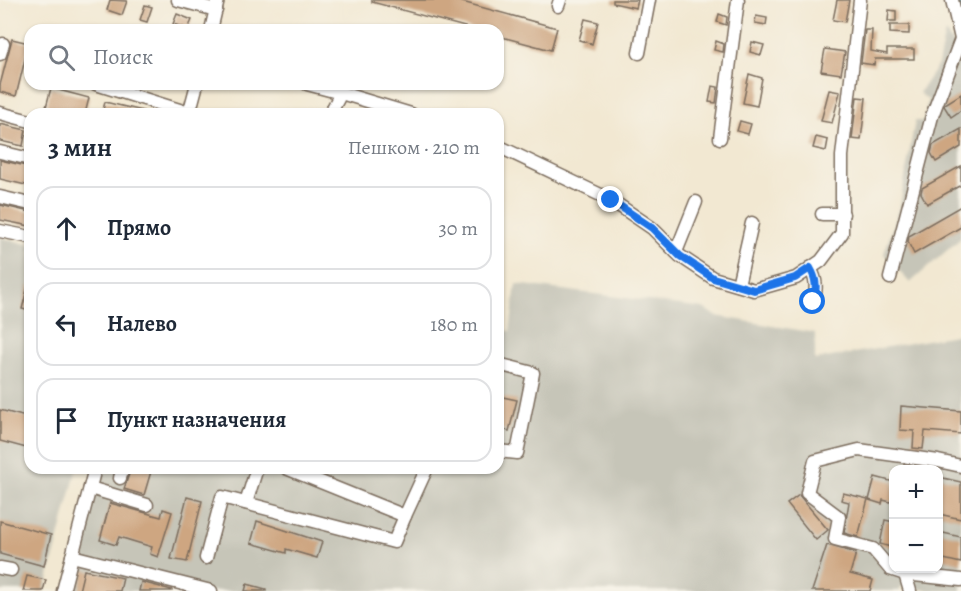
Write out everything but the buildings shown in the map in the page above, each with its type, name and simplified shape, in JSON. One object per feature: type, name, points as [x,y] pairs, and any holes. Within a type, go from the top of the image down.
[{"type":"street","points":[[178,0],[217,5],[212,24]]},
{"type":"street","points":[[639,53],[649,0]]},
{"type":"street","points":[[720,138],[738,0]]},
{"type":"street","points":[[504,149],[611,200],[652,228],[676,252],[713,278],[754,290],[795,278],[821,261],[842,233],[842,164],[860,0]]},
{"type":"street","points":[[890,278],[932,117],[961,39],[952,0]]},
{"type":"street","points":[[115,90],[173,108]]},
{"type":"street","points":[[190,108],[195,90]]},
{"type":"street","points":[[330,90],[389,108]]},
{"type":"street","points":[[333,108],[341,93]]},
{"type":"street","points":[[0,113],[24,119]]},
{"type":"street","points":[[0,152],[24,158]]},
{"type":"street","points":[[0,196],[24,202]]},
{"type":"street","points":[[676,252],[696,202]]},
{"type":"street","points":[[822,214],[843,214]]},
{"type":"street","points":[[738,285],[752,223]]},
{"type":"street","points":[[0,231],[24,236]]},
{"type":"street","points":[[810,268],[815,278],[816,293],[813,302]]},
{"type":"street","points":[[504,365],[533,373],[517,453],[504,452]]},
{"type":"street","points":[[961,466],[859,450],[815,460],[807,493],[838,517],[835,539],[873,549],[890,569],[905,574],[961,580]]},
{"type":"street","points":[[63,591],[94,474]]},
{"type":"street","points":[[246,503],[255,474]]},
{"type":"street","points":[[301,474],[405,516]]},
{"type":"street","points":[[206,558],[222,497],[394,542],[424,474]]},
{"type":"street","points":[[90,488],[147,505]]},
{"type":"street","points":[[72,556],[212,591]]},
{"type":"street","points":[[905,574],[910,591]]},
{"type":"shaded area","points":[[945,32],[961,57],[961,238],[910,283],[884,254],[900,206],[915,121],[923,121],[928,100],[919,93],[938,65]]},
{"type":"shaded area","points":[[0,237],[24,243],[24,474],[75,474],[45,591],[0,591]]},
{"type":"shaded area","points":[[516,284],[703,308],[716,316],[815,333],[815,360],[961,334],[961,591],[900,587],[900,591],[66,591],[99,474],[504,474],[504,330],[510,331]]},
{"type":"waterway","points":[[959,0],[961,6]]},
{"type":"route","points":[[611,200],[652,228],[680,256],[713,278],[754,290],[795,278],[810,268],[815,278],[816,293],[813,302]]}]
